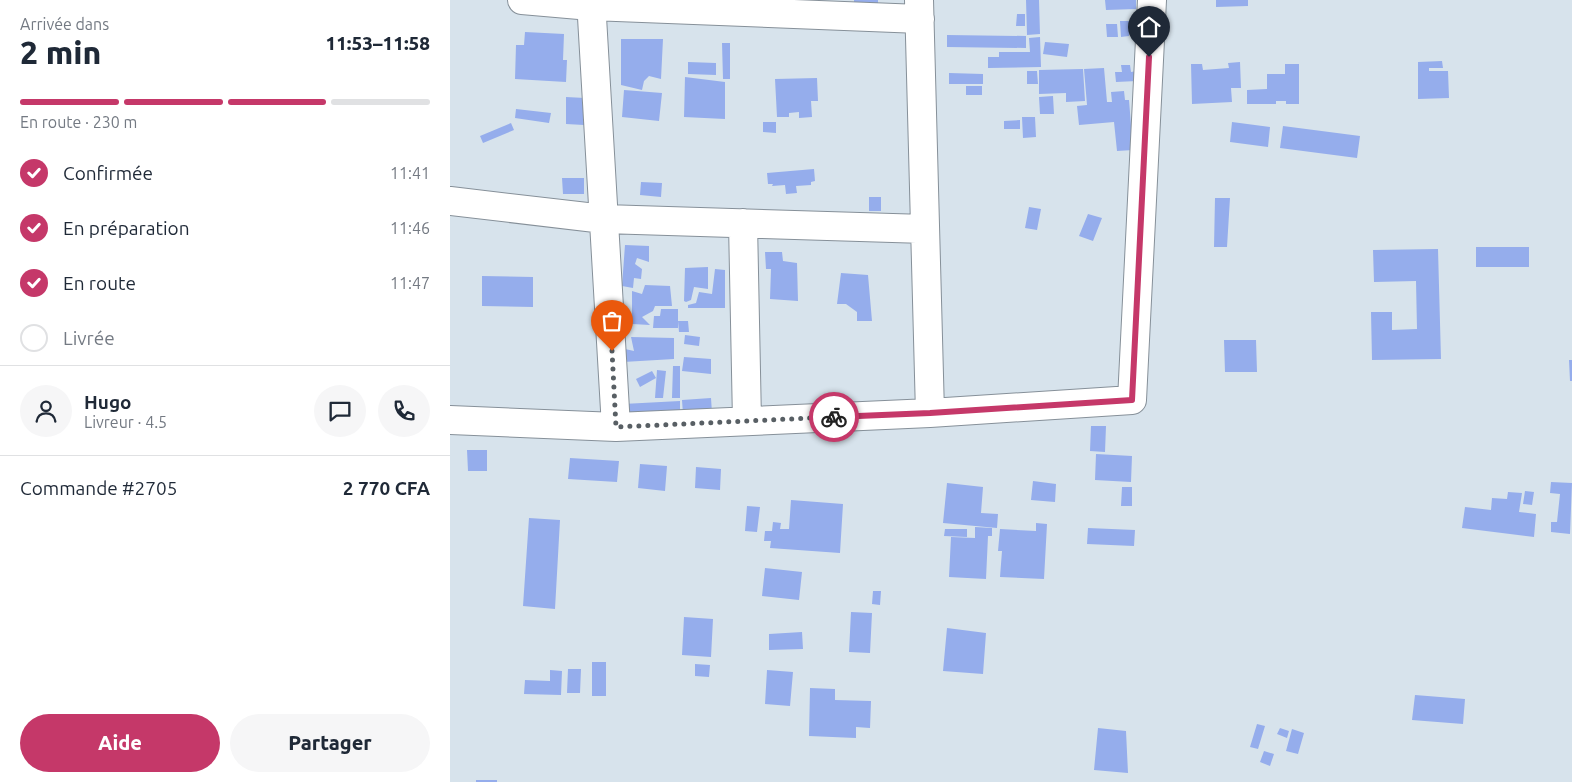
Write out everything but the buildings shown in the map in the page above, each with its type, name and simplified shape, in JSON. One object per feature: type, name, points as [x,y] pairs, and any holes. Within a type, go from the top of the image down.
[{"type":"street","points":[[522,0],[920,9],[930,413]]},
{"type":"street","points":[[450,420],[616,427],[930,413],[1132,400],[1152,0]]},
{"type":"street","points":[[591,3],[616,427]]},
{"type":"street","points":[[450,201],[604,218],[926,229]]},
{"type":"street","points":[[743,223],[747,421]]},
{"type":"way so far","points":[[612,351],[616,427],[834,417]]},
{"type":"route","points":[[834,417],[1132,400],[1149,57]]}]
